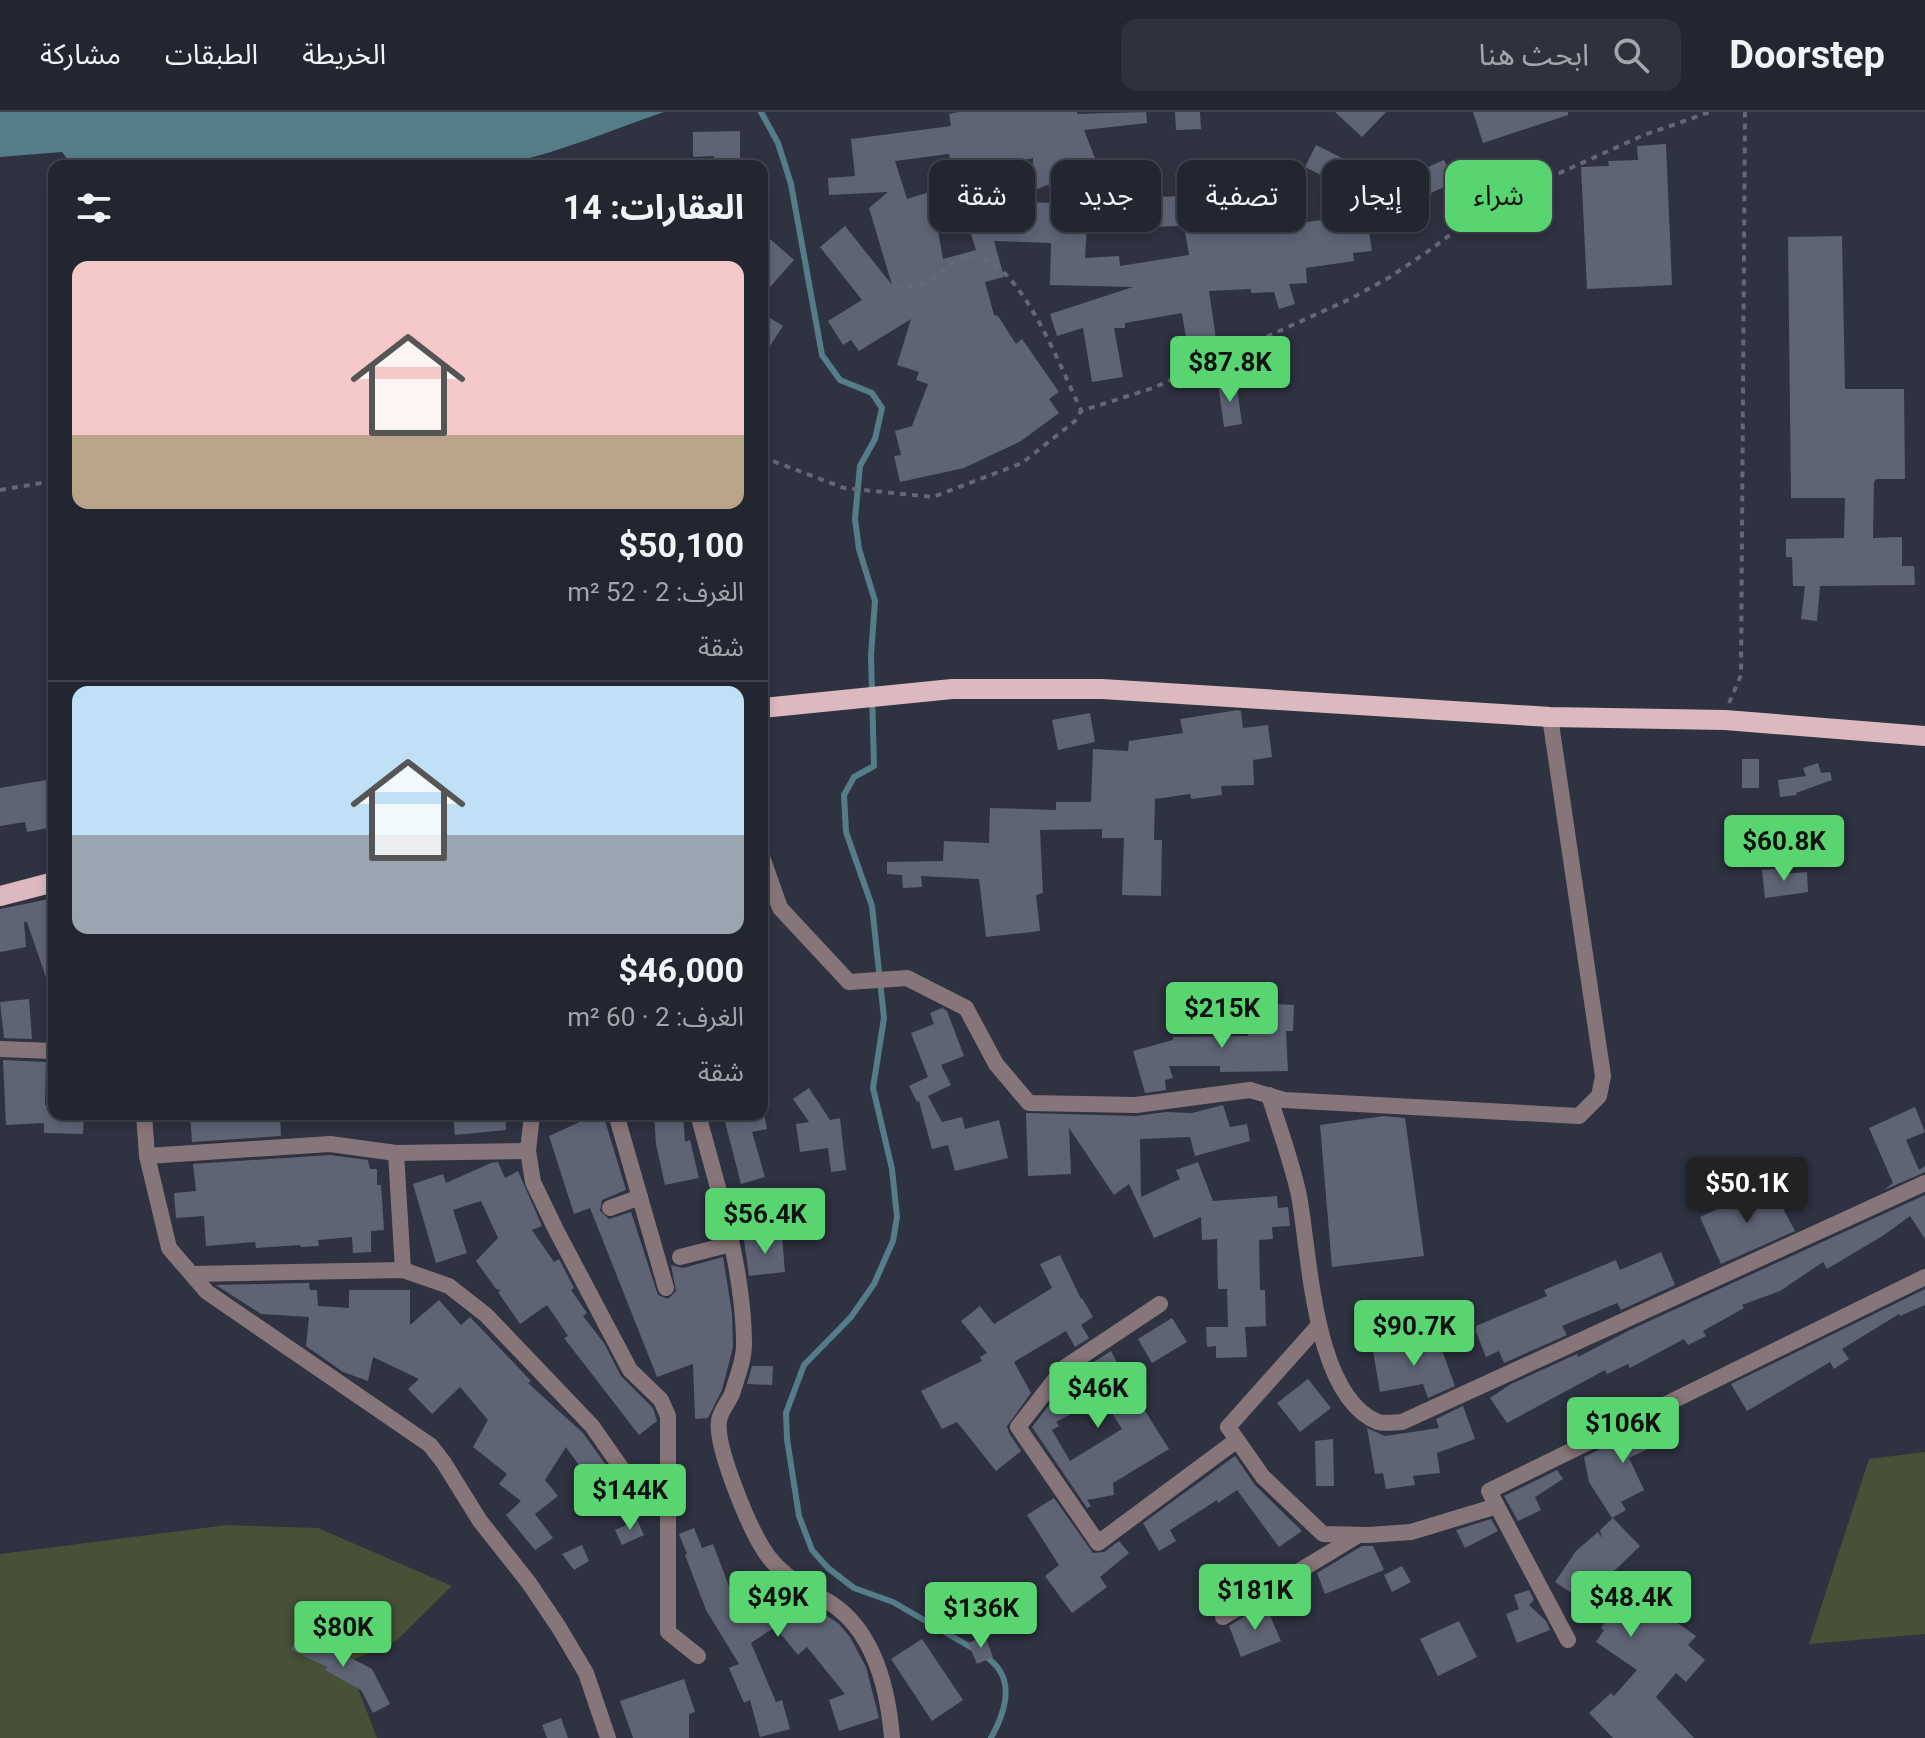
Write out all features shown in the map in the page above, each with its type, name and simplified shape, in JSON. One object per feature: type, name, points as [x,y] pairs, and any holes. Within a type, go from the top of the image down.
[{"type":"main road","points":[[768,707],[952,689],[1102,689],[1550,717],[1725,720],[1925,736]]},
{"type":"main road","points":[[0,896],[48,884]]},
{"type":"street","points":[[768,874],[780,908],[849,982],[907,978],[966,1008],[996,1064],[1029,1103],[1136,1105],[1250,1090],[1284,1100],[1579,1116],[1599,1096],[1603,1076],[1550,717]]},
{"type":"street","points":[[0,1049],[48,1051]]},
{"type":"street","points":[[1269,1095],[1299,1194],[1315,1314],[1340,1385],[1358,1407],[1379,1423],[1402,1422],[1925,1183]]},
{"type":"street","points":[[144,1120],[147,1156],[169,1248],[207,1292],[430,1445],[480,1521],[558,1626],[586,1673],[608,1738]]},
{"type":"street","points":[[531,1120],[528,1151],[533,1182],[630,1370],[661,1400],[668,1416],[668,1632],[698,1656]]},
{"type":"street","points":[[618,1120],[666,1288]]},
{"type":"street","points":[[700,1120],[731,1244],[745,1342],[731,1395],[719,1420],[719,1440],[741,1502],[763,1549],[779,1568],[806,1590],[849,1617],[868,1641],[890,1713],[892,1738]]},
{"type":"street","points":[[147,1156],[330,1144],[396,1153],[528,1151]]},
{"type":"street","points":[[396,1153],[403,1270]]},
{"type":"street","points":[[610,1208],[640,1197]]},
{"type":"street","points":[[680,1257],[731,1244]]},
{"type":"street","points":[[192,1274],[403,1270],[449,1286],[486,1315],[592,1426],[636,1489]]},
{"type":"street","points":[[1568,1640],[1489,1491],[1925,1277]]},
{"type":"street","points":[[1160,1304],[1064,1368],[1018,1427],[1098,1543],[1237,1440]]},
{"type":"street","points":[[1319,1325],[1228,1427],[1263,1477],[1323,1534],[1411,1532],[1497,1506]]},
{"type":"street","points":[[1223,1617],[1359,1535]]},
{"type":"path","points":[[768,459],[844,488],[933,497],[1022,463],[1075,421],[1081,411],[1153,388],[1350,299],[1414,261],[1493,203],[1644,135],[1710,112]]},
{"type":"path","points":[[1725,720],[1741,675],[1745,112]]},
{"type":"path","points":[[896,288],[927,282],[946,266],[970,256],[994,261],[1013,279],[1032,310],[1081,411]]},
{"type":"path","points":[[0,490],[48,482]]},
{"type":"shaded area","points":[[0,112],[664,112],[521,160],[68,160],[62,152],[0,157]]},
{"type":"shaded area","points":[[1925,1452],[1925,1634],[1809,1644],[1869,1459]]},
{"type":"shaded area","points":[[227,1525],[318,1528],[452,1586],[396,1641],[348,1662],[377,1738],[0,1738],[0,1554]]},
{"type":"building","points":[[959,112],[1146,112],[1147,123],[1084,130],[1096,160],[1051,160],[1051,184],[1035,190],[1033,158],[951,160],[949,154],[895,161],[907,199],[929,192],[929,232],[938,232],[943,259],[976,250],[970,232],[1035,232],[1035,202],[1051,203],[1051,232],[1086,232],[1085,258],[1119,256],[1120,266],[1189,255],[1185,232],[1306,232],[1306,209],[1307,222],[1322,220],[1322,232],[1369,232],[1372,251],[1353,253],[1354,261],[1306,268],[1307,283],[1289,284],[1295,304],[1279,309],[1274,292],[1251,293],[1251,289],[1209,291],[1216,339],[1187,344],[1182,313],[1125,323],[1125,328],[1114,328],[1123,377],[1092,382],[1083,328],[1057,336],[1050,314],[1133,287],[1050,285],[1051,243],[994,241],[1004,277],[985,282],[994,315],[998,316],[1016,344],[1022,339],[1059,392],[1049,399],[1059,413],[1021,441],[964,468],[900,482],[894,456],[901,455],[895,431],[912,426],[928,384],[916,380],[919,372],[897,365],[911,319],[859,351],[851,340],[843,345],[828,321],[862,300],[820,247],[845,226],[892,285],[869,208],[888,192],[829,195],[828,178],[855,176],[851,139],[951,126],[949,114]]},
{"type":"building","points":[[1175,112],[1200,112],[1201,129],[1176,130]]},
{"type":"building","points":[[1335,112],[1386,112],[1362,137]]},
{"type":"building","points":[[1473,112],[1568,112],[1568,115],[1483,143]]},
{"type":"building","points":[[740,131],[740,160],[693,157],[693,132]]},
{"type":"building","points":[[1666,144],[1672,285],[1587,289],[1581,167],[1609,166],[1608,161],[1638,160],[1637,146]]},
{"type":"building","points":[[1316,145],[1346,160],[1322,160],[1322,176],[1306,165]]},
{"type":"building","points":[[1445,162],[1445,187],[1431,193],[1429,188],[1429,167]]},
{"type":"building","points":[[1177,196],[1177,226],[1161,227],[1161,197]]},
{"type":"building","points":[[1842,236],[1845,389],[1904,389],[1905,479],[1876,479],[1874,482],[1873,538],[1902,537],[1902,566],[1914,566],[1915,585],[1820,586],[1817,621],[1801,619],[1805,586],[1793,586],[1792,557],[1786,557],[1786,539],[1844,538],[1845,498],[1791,498],[1788,237]]},
{"type":"building","points":[[768,237],[794,260],[768,289]]},
{"type":"building","points":[[768,317],[783,326],[768,349]]},
{"type":"building","points":[[1236,381],[1242,424],[1224,427],[1218,383]]},
{"type":"building","points":[[1241,711],[1243,728],[1268,725],[1272,757],[1253,760],[1254,785],[1221,786],[1222,795],[1191,799],[1190,794],[1155,799],[1154,840],[1162,840],[1161,896],[1122,895],[1124,838],[1102,838],[1102,829],[1040,830],[1043,893],[1036,895],[1040,931],[986,937],[979,879],[921,876],[922,887],[903,888],[902,875],[887,874],[887,862],[943,861],[944,841],[989,843],[990,808],[1056,810],[1056,802],[1091,802],[1093,749],[1128,751],[1129,741],[1183,733],[1180,719]]},
{"type":"building","points":[[1090,713],[1095,742],[1058,750],[1052,720]]},
{"type":"building","points":[[1742,759],[1759,759],[1759,788],[1742,788]]},
{"type":"building","points":[[1818,763],[1821,773],[1830,772],[1832,780],[1797,795],[1780,797],[1778,780],[1806,776],[1803,768]]},
{"type":"building","points":[[48,780],[48,828],[27,832],[25,822],[0,826],[0,788]]},
{"type":"building","points":[[1782,868],[1783,874],[1807,872],[1808,892],[1765,898],[1762,870]]},
{"type":"building","points":[[48,899],[48,983],[27,922],[24,922],[26,947],[0,952],[0,909]]},
{"type":"building","points":[[29,999],[32,1039],[4,1038],[0,1002]]},
{"type":"building","points":[[1274,1004],[1294,1005],[1293,1031],[1286,1031],[1288,1071],[1220,1072],[1220,1066],[1169,1066],[1173,1078],[1165,1080],[1166,1090],[1145,1093],[1133,1051],[1173,1040],[1173,1037],[1248,1036],[1249,1011],[1274,1012]]},
{"type":"building","points":[[942,1008],[947,1011],[964,1056],[941,1065],[951,1085],[928,1096],[942,1122],[962,1117],[965,1129],[999,1120],[1008,1158],[955,1171],[948,1145],[932,1149],[919,1101],[909,1086],[928,1077],[911,1033],[934,1024],[930,1013]]},
{"type":"building","points":[[3,1060],[46,1062],[45,1105],[48,1105],[48,1120],[84,1120],[83,1134],[44,1133],[44,1123],[6,1125]]},
{"type":"building","points":[[809,1088],[830,1120],[840,1118],[846,1170],[831,1172],[828,1148],[800,1152],[796,1124],[809,1122],[793,1099]]},
{"type":"building","points":[[1223,1105],[1230,1127],[1247,1124],[1250,1141],[1195,1156],[1190,1137],[1140,1139],[1141,1197],[1180,1179],[1176,1170],[1198,1162],[1213,1201],[1277,1196],[1278,1208],[1288,1207],[1290,1226],[1272,1227],[1273,1239],[1259,1240],[1260,1290],[1265,1290],[1266,1326],[1245,1327],[1247,1357],[1216,1358],[1216,1346],[1207,1347],[1206,1327],[1228,1327],[1227,1289],[1218,1289],[1217,1239],[1202,1240],[1201,1217],[1154,1238],[1129,1184],[1114,1195],[1069,1128],[1071,1174],[1028,1176],[1026,1113],[1136,1116],[1192,1113]]},
{"type":"building","points":[[1915,1107],[1925,1132],[1906,1140],[1919,1170],[1925,1166],[1925,1172],[1884,1190],[1893,1183],[1869,1128]]},
{"type":"building","points":[[1384,1116],[1405,1118],[1424,1256],[1332,1267],[1320,1125]]},
{"type":"building","points":[[190,1120],[280,1120],[281,1136],[192,1142]]},
{"type":"building","points":[[454,1120],[505,1120],[506,1130],[455,1135]]},
{"type":"building","points":[[584,1120],[605,1120],[626,1190],[602,1200],[600,1211],[609,1219],[631,1212],[658,1295],[668,1299],[676,1291],[671,1265],[683,1268],[723,1257],[732,1313],[733,1347],[722,1390],[708,1418],[695,1419],[693,1364],[657,1377],[590,1208],[574,1214],[549,1136]]},
{"type":"building","points":[[654,1120],[683,1120],[685,1142],[690,1140],[699,1178],[665,1185]]},
{"type":"building","points":[[725,1120],[765,1120],[767,1129],[752,1132],[765,1177],[741,1184]]},
{"type":"building","points":[[330,1155],[368,1160],[370,1169],[377,1169],[384,1230],[371,1231],[371,1252],[353,1253],[352,1237],[318,1240],[319,1246],[256,1248],[255,1242],[206,1246],[204,1216],[176,1218],[174,1193],[196,1191],[193,1164]]},
{"type":"building","points":[[498,1162],[505,1178],[518,1171],[542,1226],[532,1230],[554,1262],[559,1259],[574,1288],[571,1290],[587,1313],[583,1316],[604,1343],[621,1376],[653,1408],[657,1421],[639,1435],[564,1338],[568,1336],[547,1305],[520,1324],[498,1292],[501,1290],[496,1289],[476,1261],[498,1238],[481,1201],[453,1210],[467,1253],[436,1263],[413,1184],[443,1174],[446,1183]]},
{"type":"building","points":[[1771,1186],[1795,1231],[1721,1264],[1700,1217],[1735,1201],[1736,1204]]},
{"type":"building","points":[[1925,1195],[1925,1239],[1910,1216],[1827,1269],[1823,1262],[1780,1291],[1742,1305],[1744,1308],[1703,1331],[1706,1336],[1688,1345],[1684,1339],[1630,1368],[1628,1364],[1607,1374],[1605,1370],[1507,1423],[1490,1398],[1511,1384],[1577,1354],[1578,1357],[1632,1329]]},
{"type":"building","points":[[782,1236],[785,1272],[749,1276],[744,1240]]},
{"type":"building","points":[[1661,1252],[1675,1285],[1621,1310],[1617,1303],[1562,1326],[1567,1335],[1504,1363],[1499,1351],[1486,1357],[1476,1326],[1547,1296],[1544,1290],[1616,1260],[1620,1270]]},
{"type":"building","points":[[1060,1255],[1093,1317],[1081,1325],[1089,1338],[1075,1347],[1066,1331],[1014,1362],[1031,1393],[1007,1426],[1021,1451],[996,1471],[957,1422],[942,1429],[921,1391],[982,1361],[980,1357],[987,1353],[961,1321],[980,1306],[994,1324],[1052,1288],[1040,1264]]},
{"type":"building","points":[[309,1283],[310,1290],[317,1290],[318,1306],[349,1308],[349,1290],[410,1290],[410,1325],[439,1300],[461,1325],[470,1317],[531,1381],[528,1383],[583,1433],[623,1489],[605,1502],[566,1447],[545,1480],[558,1496],[535,1514],[553,1538],[535,1550],[506,1515],[521,1501],[499,1484],[507,1474],[473,1447],[488,1420],[460,1387],[432,1414],[408,1389],[419,1379],[373,1357],[368,1381],[343,1372],[306,1346],[309,1317],[261,1314],[216,1285]]},
{"type":"building","points":[[1925,1289],[1925,1305],[1899,1314],[1842,1349],[1849,1359],[1834,1369],[1830,1362],[1747,1411],[1731,1384]]},
{"type":"building","points":[[1172,1318],[1187,1342],[1152,1363],[1138,1339]]},
{"type":"building","points":[[1438,1339],[1455,1386],[1428,1398],[1423,1384],[1380,1392],[1373,1351]]},
{"type":"building","points":[[1111,1351],[1169,1449],[1113,1483],[1114,1495],[1087,1500],[1091,1506],[1087,1508],[1032,1427],[1072,1376]],"holes":[[[1102,1397],[1122,1429],[1070,1461],[1052,1430],[1059,1426],[1056,1422]]]},
{"type":"building","points":[[752,1366],[773,1366],[772,1385],[747,1384]]},
{"type":"building","points":[[1308,1379],[1331,1408],[1300,1432],[1277,1403]]},
{"type":"building","points":[[1463,1406],[1475,1439],[1437,1453],[1440,1473],[1413,1476],[1415,1485],[1386,1489],[1383,1473],[1375,1474],[1367,1428],[1385,1436],[1439,1428],[1436,1419]]},
{"type":"building","points":[[1667,1416],[1676,1436],[1629,1458],[1644,1490],[1621,1502],[1626,1510],[1612,1518],[1589,1482],[1584,1457]]},
{"type":"building","points":[[1333,1439],[1334,1486],[1316,1486],[1315,1441]]},
{"type":"building","points":[[1235,1456],[1255,1485],[1302,1531],[1279,1547],[1237,1490],[1170,1530],[1176,1541],[1159,1551],[1143,1523]]},
{"type":"building","points":[[1557,1470],[1563,1479],[1535,1497],[1541,1510],[1518,1521],[1504,1496]]},
{"type":"building","points":[[1054,1498],[1093,1553],[1104,1552],[1119,1541],[1129,1553],[1100,1577],[1107,1587],[1072,1613],[1045,1576],[1059,1565],[1027,1515]]},
{"type":"building","points":[[1613,1518],[1640,1546],[1610,1575],[1696,1636],[1688,1645],[1705,1660],[1686,1682],[1676,1673],[1656,1697],[1694,1738],[1613,1738],[1589,1713],[1611,1693],[1614,1696],[1637,1670],[1596,1642],[1608,1617],[1555,1582],[1576,1551],[1598,1532],[1602,1538],[1600,1530]]},
{"type":"building","points":[[1491,1519],[1498,1531],[1465,1548],[1456,1530]]},
{"type":"building","points":[[637,1520],[644,1535],[622,1545],[615,1530]]},
{"type":"building","points":[[694,1528],[702,1548],[713,1544],[729,1586],[761,1576],[766,1571],[839,1624],[850,1637],[866,1667],[879,1718],[839,1731],[829,1700],[845,1694],[807,1647],[798,1655],[775,1627],[751,1643],[776,1702],[782,1700],[790,1729],[760,1737],[750,1700],[744,1703],[729,1668],[739,1664],[706,1610],[685,1555],[679,1534]]},
{"type":"building","points":[[582,1545],[589,1561],[574,1570],[562,1554]]},
{"type":"building","points":[[1362,1546],[1373,1546],[1384,1570],[1325,1594],[1317,1573]]},
{"type":"building","points":[[1402,1566],[1411,1582],[1392,1592],[1384,1575]]},
{"type":"building","points":[[1529,1590],[1534,1600],[1529,1605],[1546,1621],[1550,1630],[1517,1643],[1506,1614],[1519,1609],[1514,1595]]},
{"type":"building","points":[[1265,1604],[1281,1641],[1241,1657],[1229,1626]]},
{"type":"building","points":[[1459,1621],[1477,1657],[1438,1676],[1420,1639]]},
{"type":"building","points":[[300,1631],[372,1669],[390,1704],[373,1713],[361,1690],[325,1670],[327,1667],[291,1650]]},
{"type":"building","points":[[985,1636],[993,1657],[977,1664],[968,1643]]},
{"type":"building","points":[[922,1639],[963,1700],[932,1721],[891,1659]]},
{"type":"building","points":[[684,1679],[695,1712],[689,1714],[689,1738],[633,1738],[620,1701]]},
{"type":"building","points":[[561,1718],[568,1738],[547,1738],[542,1725]]},
{"type":"waterway","points":[[761,112],[778,143],[791,184],[822,355],[840,380],[872,393],[882,408],[875,439],[860,466],[855,519],[859,549],[875,601],[871,655],[874,766],[854,777],[844,795],[846,832],[872,906],[884,1018],[873,1088],[892,1169],[897,1217],[893,1241],[874,1284],[851,1317],[804,1365],[786,1413],[787,1439],[799,1516],[812,1550],[828,1568],[854,1588],[893,1602],[974,1649]]},
{"type":"waterway","points":[[983,1655],[994,1663],[1005,1682],[1004,1704],[991,1738]]}]
